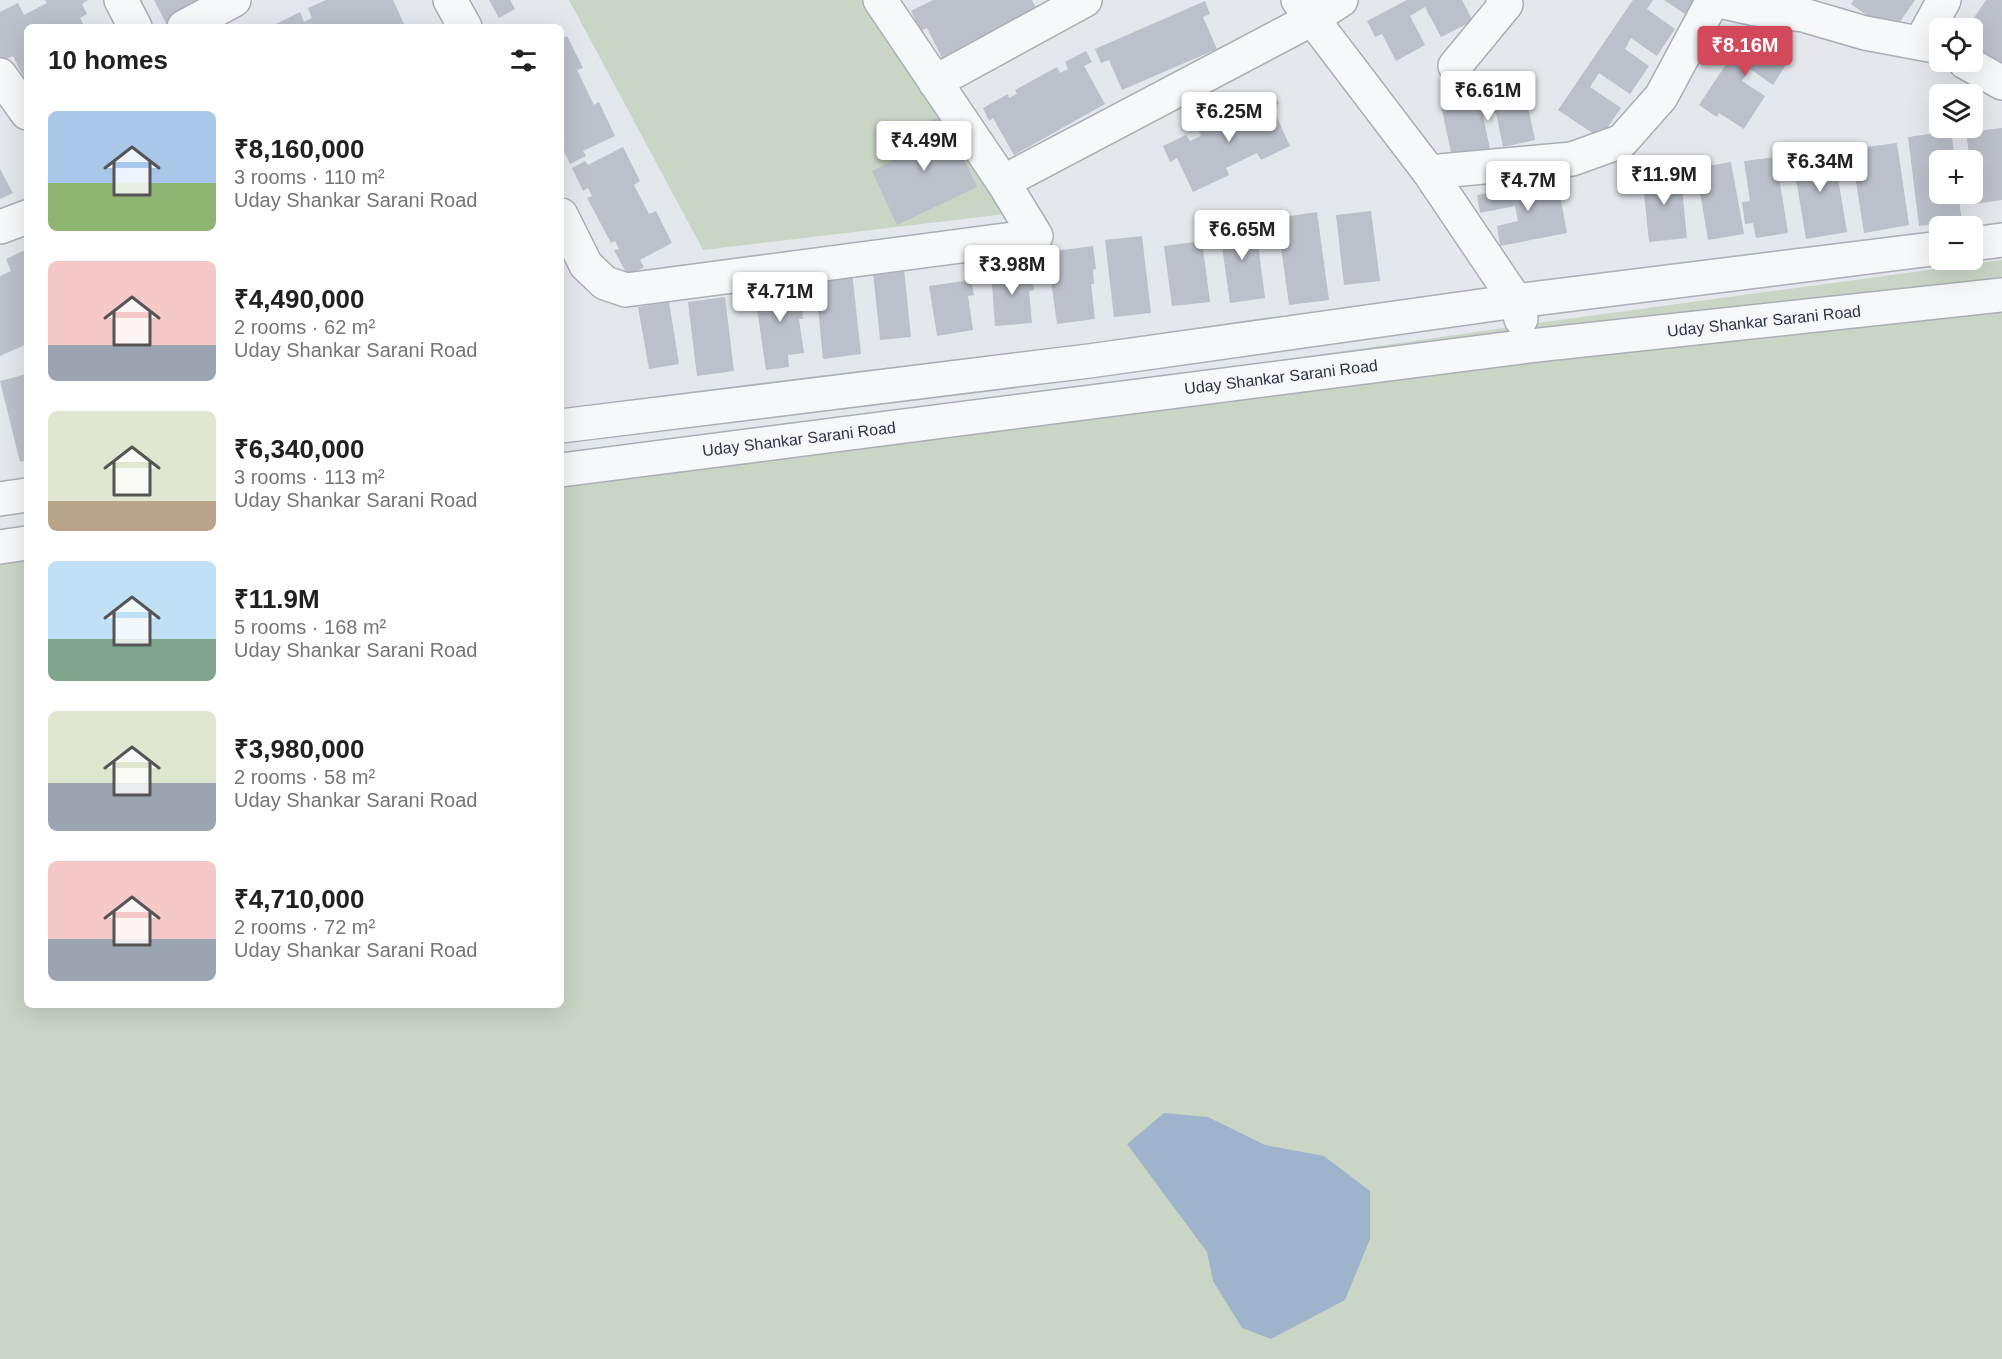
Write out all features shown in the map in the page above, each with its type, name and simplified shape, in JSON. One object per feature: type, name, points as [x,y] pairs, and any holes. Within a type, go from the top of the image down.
[{"type":"street","points":[[122,0],[134,24]]},
{"type":"street","points":[[190,24],[234,0]]},
{"type":"street","points":[[564,220],[586,265],[604,283],[626,290],[1036,236],[1003,182],[880,0]]},
{"type":"street","points":[[935,82],[1085,0]]},
{"type":"street","points":[[1003,182],[1305,9],[1341,0]]},
{"type":"street","points":[[1455,66],[1506,4],[1503,0]]},
{"type":"street","points":[[1430,172],[1572,159],[1622,141],[1661,97],[1714,0],[1755,9],[1808,8],[1865,33],[1929,45]]},
{"type":"street","points":[[1938,18],[1944,0]]},
{"type":"street","points":[[1305,9],[1430,172],[1516,301],[1529,346]]},
{"type":"street","points":[[1983,72],[2002,83]]},
{"type":"street","points":[[0,75],[24,109]]},
{"type":"street","points":[[0,227],[24,218]]},
{"type":"street","points":[[1983,243],[2002,240]]},
{"type":"street","points":[[564,426],[1089,361],[1516,301],[1929,249]]},
{"type":"street","name":"Uday Shankar Sarani Road","points":[[564,470],[1529,346],[2002,295]]},
{"type":"street","points":[[0,499],[24,495]]},
{"type":"street","points":[[0,547],[24,543]]},
{"type":"green space","points":[[569,0],[873,0],[1014,213],[703,250]]},
{"type":"green space","points":[[2002,260],[2002,1359],[0,1359],[0,544],[24,540],[24,1008],[564,1008],[564,464],[1545,322],[1929,270],[1983,270],[1983,263]]},
{"type":"water","points":[[1164,1113],[1208,1117],[1265,1145],[1324,1156],[1370,1191],[1370,1239],[1345,1300],[1271,1339],[1242,1328],[1213,1281],[1207,1252],[1127,1144]]},
{"type":"building","points":[[45,0],[88,0],[82,4],[87,14],[80,18],[83,24],[24,24],[24,78],[13,56],[0,62],[0,12],[18,3],[24,15],[47,3]]},
{"type":"building","points":[[154,0],[203,0],[172,24],[166,24]]},
{"type":"building","points":[[326,0],[393,0],[404,24],[276,24],[300,12],[304,22],[312,18],[308,8]]},
{"type":"building","points":[[489,0],[510,0],[515,9],[499,18]]},
{"type":"building","points":[[933,0],[1032,0],[1037,10],[942,58],[927,28],[921,31],[911,11]]},
{"type":"building","points":[[1407,0],[1462,0],[1473,21],[1441,37],[1425,7],[1410,16],[1425,45],[1396,61],[1382,34],[1375,37],[1367,21]]},
{"type":"building","points":[[1633,0],[1653,0],[1647,9],[1675,29],[1657,56],[1631,38],[1625,49],[1649,66],[1630,94],[1599,73],[1590,87],[1621,108],[1600,138],[1558,110]]},
{"type":"building","points":[[1664,0],[1695,0],[1685,14]]},
{"type":"building","points":[[1854,0],[1915,0],[1892,33],[1851,4]]},
{"type":"building","points":[[1986,0],[2002,0],[2002,69],[1983,57],[1983,18],[1974,18]]},
{"type":"building","points":[[1205,1],[1210,14],[1203,17],[1217,49],[1122,90],[1109,60],[1101,63],[1095,49]]},
{"type":"building","points":[[1754,22],[1771,33],[1767,39],[1792,55],[1773,85],[1750,69],[1742,81],[1765,96],[1744,129],[1719,113],[1717,117],[1699,105]]},
{"type":"building","points":[[567,36],[583,68],[577,70],[594,105],[599,102],[615,136],[583,151],[586,156],[570,164],[564,151],[564,38]]},
{"type":"building","points":[[1086,51],[1092,62],[1084,66],[1105,104],[1014,155],[993,118],[989,121],[983,108],[1008,94],[1009,98],[1017,94],[1015,90],[1057,67],[1060,73],[1068,69],[1065,62]]},
{"type":"building","points":[[1524,88],[1535,140],[1503,147],[1496,113],[1483,116],[1490,149],[1452,157],[1441,105]]},
{"type":"building","points":[[1273,93],[1279,104],[1272,107],[1290,146],[1261,160],[1257,153],[1226,168],[1229,175],[1193,192],[1177,158],[1170,162],[1163,146],[1186,135],[1190,141],[1201,136],[1198,129],[1239,110],[1243,117],[1253,112],[1249,105]]},
{"type":"building","points":[[943,115],[977,187],[897,225],[872,171],[905,155],[896,137]]},
{"type":"building","points":[[2002,128],[2002,200],[1983,203],[1983,150],[1969,150],[1967,138],[1983,138],[1983,130]]},
{"type":"building","points":[[1929,134],[1929,138],[1952,138],[1954,150],[1929,150],[1929,204],[1959,204],[1961,216],[1929,216],[1929,225],[1919,226],[1908,137]]},
{"type":"building","points":[[1897,143],[1909,225],[1864,233],[1851,149]]},
{"type":"building","points":[[623,147],[640,181],[634,185],[649,214],[656,211],[672,243],[640,260],[644,267],[628,276],[614,250],[619,249],[615,241],[611,243],[587,198],[592,196],[588,188],[583,191],[572,168],[585,161],[588,165]]},
{"type":"building","points":[[1833,148],[1847,232],[1806,239],[1792,155]]},
{"type":"building","points":[[1776,157],[1788,233],[1756,238],[1753,223],[1745,224],[1742,202],[1750,201],[1744,161]]},
{"type":"building","points":[[1731,162],[1744,234],[1708,240],[1696,168]]},
{"type":"building","points":[[0,169],[13,193],[0,199]]},
{"type":"building","points":[[1680,169],[1687,238],[1649,242],[1642,173]]},
{"type":"building","points":[[1557,179],[1567,233],[1500,246],[1497,226],[1518,221],[1515,206],[1480,213],[1477,195]]},
{"type":"building","points":[[1371,211],[1380,281],[1344,285],[1336,215]]},
{"type":"building","points":[[1317,212],[1329,300],[1289,305],[1277,218]]},
{"type":"building","points":[[1255,220],[1265,298],[1230,303],[1219,225]]},
{"type":"building","points":[[1142,236],[1151,313],[1114,317],[1105,240]]},
{"type":"building","points":[[1202,241],[1210,302],[1172,306],[1164,246]]},
{"type":"building","points":[[1093,246],[1096,269],[1093,270],[1094,284],[1091,284],[1095,319],[1057,324],[1047,252]]},
{"type":"building","points":[[24,250],[24,345],[0,356],[0,276],[11,271],[6,259]]},
{"type":"building","points":[[1028,267],[1028,275],[1032,275],[1034,290],[1029,291],[1032,323],[995,326],[991,270]]},
{"type":"building","points":[[904,269],[911,337],[880,340],[873,272]]},
{"type":"building","points":[[852,272],[861,354],[823,359],[815,276]]},
{"type":"building","points":[[971,280],[974,295],[968,296],[973,330],[937,336],[929,286]]},
{"type":"building","points":[[800,282],[803,319],[799,319],[804,353],[788,355],[789,367],[766,370],[754,289]]},
{"type":"building","points":[[725,297],[734,371],[697,376],[688,302]]},
{"type":"building","points":[[669,302],[679,364],[649,369],[638,307]]},
{"type":"building","points":[[24,375],[24,461],[20,462],[0,381]]}]
